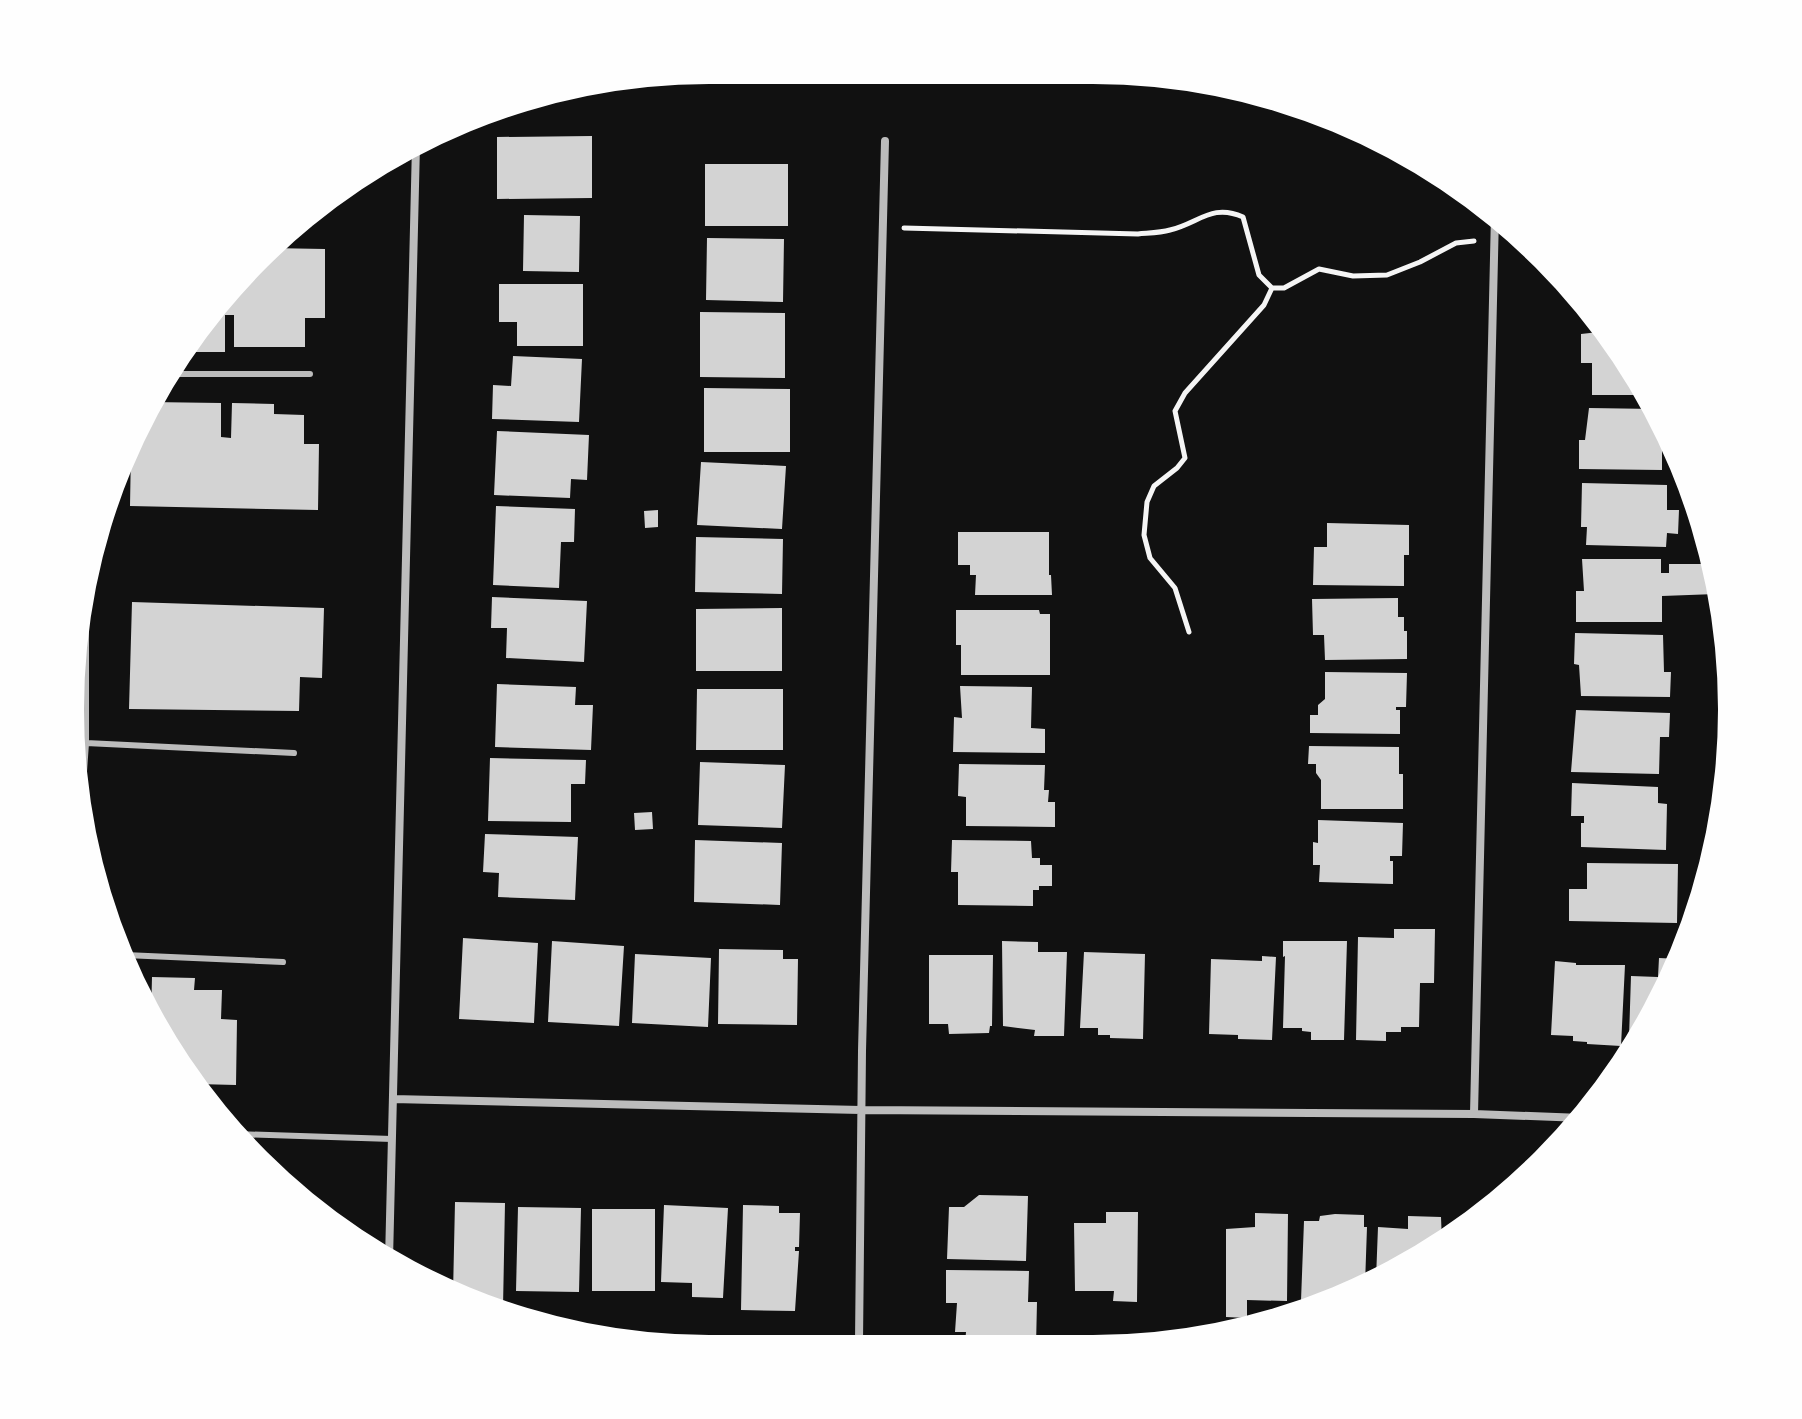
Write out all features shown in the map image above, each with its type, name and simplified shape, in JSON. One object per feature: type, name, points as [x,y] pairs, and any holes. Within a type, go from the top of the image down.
[{"type":"street","points":[[859,1335],[861,1110],[885,141]]},
{"type":"street","points":[[389,1246],[416,158]]},
{"type":"street","points":[[1474,1114],[1495,231]]},
{"type":"street","points":[[393,1099],[861,1110],[1474,1114],[1567,1117]]},
{"type":"lane","points":[[182,374],[310,374]]},
{"type":"lane","points":[[85,753],[86,659]]},
{"type":"lane","points":[[86,743],[294,753]]},
{"type":"lane","points":[[135,955],[283,962]]},
{"type":"lane","points":[[251,1134],[392,1139]]},
{"type":"path","points":[[904,228],[1138,234],[1170,230],[1209,214],[1228,210],[1243,217],[1259,275],[1272,288],[1284,288],[1319,269],[1353,276],[1387,275],[1456,243],[1479,240]]},
{"type":"path","points":[[1189,632],[1175,588],[1150,558],[1144,535],[1147,502],[1154,486],[1185,458],[1175,411],[1185,393],[1264,305],[1272,288]]},
{"type":"building","points":[[592,136],[592,198],[497,199],[497,137]]},
{"type":"building","points":[[705,164],[788,164],[788,226],[705,226]]},
{"type":"building","points":[[524,215],[580,216],[579,272],[523,271]]},
{"type":"building","points":[[707,238],[784,239],[783,302],[706,300]]},
{"type":"building","points":[[287,248],[325,249],[325,318],[305,318],[305,347],[234,347],[234,315],[225,315],[225,352],[196,352],[213,329],[239,297],[267,267]]},
{"type":"building","points":[[499,284],[583,284],[583,346],[517,346],[517,322],[499,322]]},
{"type":"building","points":[[700,312],[785,313],[785,378],[700,377]]},
{"type":"building","points":[[1592,333],[1633,395],[1592,395],[1592,363],[1581,363],[1581,334]]},
{"type":"building","points":[[513,356],[582,359],[579,422],[492,419],[493,385],[511,386]]},
{"type":"building","points":[[704,388],[790,389],[790,452],[704,452]]},
{"type":"building","points":[[165,402],[221,403],[221,437],[231,438],[232,403],[274,404],[274,414],[304,415],[304,444],[319,444],[318,510],[130,506],[131,474]]},
{"type":"building","points":[[1589,408],[1640,409],[1662,453],[1662,470],[1579,469],[1579,440],[1585,440]]},
{"type":"building","points":[[497,431],[589,435],[587,480],[571,479],[570,498],[494,495]]},
{"type":"building","points":[[701,462],[786,466],[782,529],[697,525]]},
{"type":"building","points":[[1582,483],[1667,485],[1667,510],[1679,510],[1678,534],[1667,533],[1666,547],[1586,545],[1587,527],[1581,527]]},
{"type":"building","points":[[496,506],[575,509],[574,542],[561,542],[559,588],[493,585]]},
{"type":"building","points":[[658,510],[658,527],[645,528],[644,511]]},
{"type":"building","points":[[1327,523],[1409,525],[1409,555],[1404,555],[1404,586],[1313,585],[1314,547],[1327,547]]},
{"type":"building","points":[[958,532],[1049,532],[1052,595],[975,595],[976,575],[970,575],[970,565],[958,565]]},
{"type":"building","points":[[696,537],[783,539],[782,594],[695,592]]},
{"type":"building","points":[[1582,559],[1661,559],[1661,573],[1669,573],[1669,564],[1701,564],[1707,594],[1662,596],[1662,622],[1576,622],[1576,591],[1584,591]]},
{"type":"building","points":[[492,597],[587,601],[584,662],[506,658],[507,628],[491,628]]},
{"type":"building","points":[[1398,598],[1398,617],[1404,617],[1404,631],[1407,631],[1407,659],[1325,660],[1324,635],[1313,635],[1312,599]]},
{"type":"building","points":[[132,602],[324,608],[322,678],[300,677],[299,711],[129,709]]},
{"type":"building","points":[[782,608],[782,671],[696,671],[696,609]]},
{"type":"building","points":[[956,610],[1039,610],[1040,614],[1050,614],[1050,675],[961,675],[961,645],[956,645]]},
{"type":"building","points":[[1575,633],[1663,635],[1664,672],[1671,672],[1670,697],[1581,696],[1579,665],[1574,664]]},
{"type":"building","points":[[1325,672],[1407,673],[1406,707],[1396,707],[1400,710],[1400,734],[1310,733],[1310,715],[1318,715],[1318,705],[1325,699]]},
{"type":"building","points":[[497,684],[576,687],[575,705],[593,705],[591,750],[495,747]]},
{"type":"building","points":[[960,686],[1032,687],[1031,728],[1045,729],[1045,753],[953,752],[954,717],[962,718]]},
{"type":"building","points":[[697,689],[783,689],[783,750],[696,750]]},
{"type":"building","points":[[1576,710],[1670,713],[1669,737],[1660,737],[1659,774],[1571,772]]},
{"type":"building","points":[[1309,746],[1399,747],[1403,809],[1321,809],[1321,780],[1316,773],[1316,764],[1308,764]]},
{"type":"building","points":[[490,758],[586,760],[585,784],[571,784],[571,822],[488,821]]},
{"type":"building","points":[[700,762],[785,765],[782,828],[698,825]]},
{"type":"building","points":[[959,764],[1045,765],[1044,790],[1049,790],[1048,802],[1055,802],[1055,827],[966,826],[966,797],[958,796]]},
{"type":"building","points":[[1572,783],[1658,787],[1658,803],[1667,804],[1666,850],[1581,847],[1584,816],[1571,816]]},
{"type":"building","points":[[652,812],[653,829],[635,830],[634,813]]},
{"type":"building","points":[[1318,820],[1403,823],[1402,856],[1390,856],[1390,861],[1393,861],[1393,884],[1319,882],[1320,865],[1313,865],[1313,842],[1318,843]]},
{"type":"building","points":[[485,834],[578,837],[575,900],[498,897],[499,873],[483,872]]},
{"type":"building","points":[[695,840],[782,843],[780,905],[694,902]]},
{"type":"building","points":[[952,840],[1031,841],[1032,858],[1040,858],[1040,865],[1052,865],[1052,886],[1039,886],[1039,890],[1033,890],[1033,906],[958,905],[958,872],[951,872]]},
{"type":"building","points":[[1587,863],[1678,864],[1677,923],[1569,921],[1569,889],[1587,889]]},
{"type":"building","points":[[1394,929],[1435,929],[1434,983],[1420,983],[1419,1027],[1401,1027],[1401,1032],[1386,1032],[1386,1041],[1356,1040],[1358,937],[1394,938]]},
{"type":"building","points":[[463,938],[538,943],[534,1023],[459,1019]]},
{"type":"building","points":[[552,941],[624,946],[619,1026],[548,1022]]},
{"type":"building","points":[[1002,941],[1038,942],[1038,952],[1067,952],[1064,1036],[1034,1036],[1035,1030],[1003,1026]]},
{"type":"building","points":[[1283,941],[1347,941],[1344,1040],[1311,1040],[1311,1032],[1302,1031],[1302,1028],[1283,1028]]},
{"type":"building","points":[[719,949],[783,950],[783,959],[798,959],[797,1025],[718,1024]]},
{"type":"building","points":[[1084,952],[1145,954],[1143,1039],[1110,1038],[1110,1035],[1098,1035],[1098,1028],[1080,1028]]},
{"type":"building","points":[[635,954],[711,958],[708,1027],[632,1023]]},
{"type":"building","points":[[929,955],[993,955],[992,1026],[989,1033],[949,1034],[948,1024],[929,1024]]},
{"type":"building","points":[[1262,956],[1276,957],[1272,1040],[1209,1034],[1211,959],[1262,961]]},
{"type":"building","points":[[1659,958],[1666,958],[1658,975]]},
{"type":"building","points":[[1555,961],[1576,965],[1625,965],[1620,1046],[1587,1044],[1573,1041],[1573,1036],[1551,1035]]},
{"type":"building","points":[[1631,976],[1657,977],[1629,1030]]},
{"type":"building","points":[[152,977],[195,978],[194,990],[222,990],[221,1019],[237,1020],[236,1085],[209,1084],[189,1057],[152,991]]},
{"type":"building","points":[[979,1195],[1028,1196],[1026,1261],[947,1259],[949,1207],[964,1207]]},
{"type":"building","points":[[455,1202],[505,1203],[503,1300],[453,1279]]},
{"type":"building","points":[[664,1205],[728,1208],[723,1298],[692,1297],[692,1283],[661,1282]]},
{"type":"building","points":[[743,1205],[779,1206],[779,1213],[800,1213],[799,1247],[795,1247],[795,1251],[799,1251],[795,1311],[741,1310]]},
{"type":"building","points":[[518,1207],[581,1208],[579,1292],[516,1291]]},
{"type":"building","points":[[592,1209],[655,1209],[655,1291],[592,1291]]},
{"type":"building","points":[[1106,1212],[1138,1212],[1137,1302],[1113,1301],[1114,1291],[1075,1291],[1074,1223],[1106,1223]]},
{"type":"building","points":[[1255,1213],[1288,1214],[1287,1301],[1247,1300],[1247,1316],[1226,1317],[1226,1229],[1255,1227]]},
{"type":"building","points":[[1364,1215],[1364,1227],[1367,1227],[1365,1272],[1301,1299],[1304,1221],[1319,1221],[1320,1216]]},
{"type":"building","points":[[1408,1216],[1441,1217],[1441,1229],[1376,1266],[1378,1227],[1408,1229]]},
{"type":"building","points":[[946,1270],[1029,1271],[1028,1302],[1037,1302],[1036,1335],[966,1335],[966,1332],[955,1332],[957,1303],[946,1303]]}]
